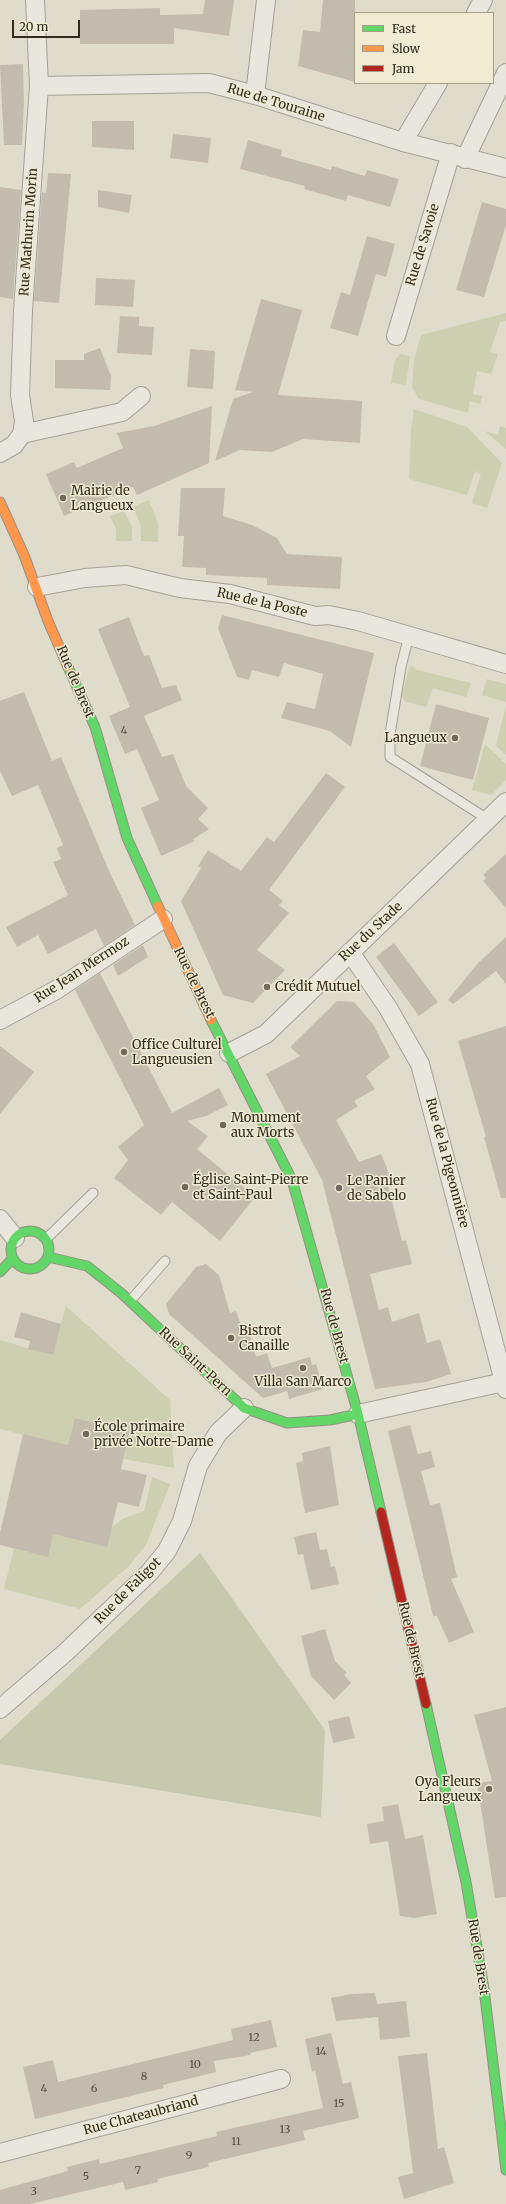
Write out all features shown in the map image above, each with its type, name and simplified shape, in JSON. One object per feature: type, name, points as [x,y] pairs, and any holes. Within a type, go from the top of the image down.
[{"type":"main road","name":"Rue de Brest","points":[[0,502],[6,532],[37,587],[48,621],[102,748],[127,838],[163,920],[292,1180],[358,1414],[466,1882],[484,1989],[506,2170]]},
{"type":"main road","points":[[30,1230],[37,1232],[46,1238],[49,1245],[48,1257],[40,1266],[34,1269],[21,1266],[13,1258],[11,1246],[15,1238],[23,1232],[30,1230]]},
{"type":"main road","name":"Rue Saint-Pern","points":[[48,1257],[87,1266],[130,1301],[244,1408],[287,1423],[330,1420],[358,1414]]},
{"type":"main road","points":[[0,1272],[13,1258]]},
{"type":"street","name":"Rue Mathurin Morin","points":[[22,434],[24,421],[20,395],[23,310],[39,86],[35,0]]},
{"type":"street","points":[[255,95],[266,0]]},
{"type":"street","points":[[477,12],[483,0]]},
{"type":"street","name":"Rue de Savoie","points":[[396,336],[458,156],[506,73]]},
{"type":"street","name":"Rue de Touraine","points":[[39,86],[209,83],[255,95],[403,142],[506,168]]},
{"type":"street","points":[[403,142],[437,84]]},
{"type":"street","points":[[0,453],[14,445],[22,434],[122,412],[141,396]]},
{"type":"street","name":"Rue de la Poste","points":[[37,587],[85,578],[126,575],[167,585],[230,594],[315,616],[329,615],[409,635],[506,664]]},
{"type":"street","name":"Rue du Stade","points":[[229,1053],[266,1034],[506,802]]},
{"type":"street","name":"Rue Jean Mermoz","points":[[0,1020],[56,990],[163,920]]},
{"type":"street","name":"Rue de la Pigeonnière","points":[[350,952],[388,1008],[420,1064],[501,1341],[505,1386]]},
{"type":"street","points":[[0,1219],[15,1238]]},
{"type":"street","points":[[358,1414],[505,1386]]},
{"type":"street","name":"Rue de Faligot","points":[[0,1709],[66,1652],[154,1567],[167,1551],[182,1521],[198,1466],[218,1433],[244,1408]]},
{"type":"street","name":"Rue Chateaubriand","points":[[0,2153],[281,2079]]},
{"type":"lane","points":[[409,635],[401,667],[391,726],[390,757],[489,820]]},
{"type":"lane","points":[[46,1238],[93,1193]]},
{"type":"lane","points":[[130,1301],[165,1262]]},
{"type":"green space","points":[[506,313],[506,321],[500,322],[490,352],[498,354],[491,374],[477,371],[473,394],[482,396],[480,404],[470,401],[468,413],[419,399],[412,387],[414,360],[421,335]]},
{"type":"green space","points":[[400,354],[410,356],[406,385],[391,383],[395,360]]},
{"type":"green space","points":[[414,409],[467,427],[502,463],[487,508],[472,503],[481,474],[475,471],[467,495],[409,479],[411,430]]},
{"type":"green space","points":[[500,426],[506,428],[506,449],[485,431],[498,435]]},
{"type":"green space","points":[[149,500],[158,523],[158,542],[141,541],[141,526],[133,507]]},
{"type":"green space","points":[[124,511],[132,527],[132,541],[116,541],[116,529],[110,516]]},
{"type":"green space","points":[[412,666],[417,670],[471,683],[466,697],[433,688],[426,707],[404,701],[402,696],[409,668]]},
{"type":"green space","points":[[487,679],[506,684],[506,702],[482,695]]},
{"type":"green space","points":[[506,706],[506,755],[496,746]]},
{"type":"green space","points":[[485,744],[506,764],[506,780],[491,795],[472,790]]},
{"type":"green space","points":[[66,1306],[170,1400],[174,1468],[124,1459],[130,1431],[75,1418],[68,1446],[0,1429],[0,1340],[52,1355]]},
{"type":"green space","points":[[152,1477],[170,1484],[146,1545],[129,1566],[80,1609],[4,1589],[14,1549],[47,1556],[53,1534],[111,1528],[122,1519],[144,1511]]},
{"type":"green space","points":[[200,1553],[325,1730],[321,1817],[0,1764],[0,1740]]},
{"type":"building","points":[[205,0],[234,0],[229,36],[174,28],[174,44],[80,44],[80,10],[160,8],[160,15],[203,14]]},
{"type":"building","points":[[323,0],[355,0],[354,82],[298,66],[303,30],[320,32]]},
{"type":"building","points":[[23,64],[24,102],[22,145],[4,145],[0,65]]},
{"type":"building","points":[[92,121],[134,121],[134,150],[92,147]]},
{"type":"building","points":[[173,134],[211,138],[208,163],[170,158]]},
{"type":"building","points":[[248,140],[282,150],[281,156],[331,170],[332,166],[365,176],[367,170],[399,179],[390,207],[348,195],[346,201],[304,189],[305,186],[240,169]]},
{"type":"building","points":[[48,173],[71,174],[59,303],[34,301],[42,192],[46,193]]},
{"type":"building","points":[[0,187],[21,190],[13,299],[0,297]]},
{"type":"building","points":[[98,190],[132,195],[129,213],[98,207]]},
{"type":"building","points":[[482,202],[506,209],[506,225],[484,297],[456,290]]},
{"type":"building","points":[[367,236],[395,244],[386,277],[376,274],[358,336],[330,328],[341,292],[350,295]]},
{"type":"building","points":[[96,278],[135,280],[133,307],[95,305]]},
{"type":"building","points":[[261,299],[302,310],[278,395],[362,401],[360,443],[303,439],[272,452],[240,450],[215,461],[233,399],[253,392],[235,390]]},
{"type":"building","points":[[120,316],[139,317],[139,326],[154,327],[152,355],[117,353]]},
{"type":"building","points":[[100,348],[111,376],[110,390],[55,388],[55,360],[84,360],[84,354]]},
{"type":"building","points":[[190,349],[215,351],[213,389],[187,387]]},
{"type":"building","points":[[212,406],[209,463],[137,495],[133,487],[64,516],[46,474],[74,462],[77,468],[123,448],[117,433],[154,426]]},
{"type":"building","points":[[181,488],[225,488],[223,516],[252,525],[277,538],[287,554],[342,557],[340,589],[267,585],[267,578],[206,575],[206,568],[182,567],[184,536],[178,536]]},
{"type":"building","points":[[222,615],[374,653],[351,747],[330,731],[281,718],[287,702],[315,709],[323,674],[284,663],[279,677],[252,670],[249,680],[237,677],[218,628]]},
{"type":"building","points":[[129,617],[144,656],[149,655],[162,688],[176,685],[182,700],[144,716],[162,757],[173,754],[186,786],[208,808],[198,819],[209,829],[192,840],[195,841],[161,856],[141,808],[159,800],[137,749],[125,754],[109,716],[130,707],[98,629]]},
{"type":"building","points":[[24,692],[52,761],[61,757],[110,873],[135,925],[104,946],[96,929],[48,954],[38,935],[17,947],[6,927],[68,895],[53,862],[61,859],[57,848],[63,845],[38,785],[12,796],[0,771],[0,701]]},
{"type":"building","name":"Langueux","points":[[436,704],[489,718],[473,780],[420,766]]},
{"type":"building","points":[[326,773],[345,787],[269,890],[283,901],[279,905],[289,913],[257,950],[285,970],[253,1003],[223,995],[181,901],[201,868],[198,866],[208,850],[241,871],[267,837],[274,842]]},
{"type":"building","points":[[506,854],[506,908],[483,881],[486,878],[483,875]]},
{"type":"building","points":[[506,937],[506,984],[496,971],[453,1004],[448,1000],[477,964]]},
{"type":"building","points":[[394,943],[438,1002],[419,1016],[376,957]]},
{"type":"building","points":[[143,945],[148,957],[118,976],[113,965]]},
{"type":"building","points":[[100,973],[172,1113],[219,1088],[228,1105],[206,1116],[187,1121],[208,1136],[197,1149],[255,1197],[220,1241],[172,1202],[161,1215],[114,1178],[128,1160],[118,1147],[144,1125],[75,990]]},
{"type":"building","points":[[337,1001],[354,1002],[373,1024],[390,1057],[366,1076],[375,1089],[354,1101],[358,1106],[336,1120],[359,1162],[381,1154],[387,1168],[391,1183],[388,1185],[402,1241],[406,1240],[412,1264],[370,1274],[379,1310],[388,1307],[392,1322],[419,1313],[427,1343],[440,1339],[451,1374],[426,1382],[375,1389],[322,1180],[266,1074],[300,1056],[290,1047]]},
{"type":"building","points":[[506,1026],[506,1198],[501,1198],[484,1137],[486,1137],[458,1041]]},
{"type":"building","points":[[0,1046],[34,1072],[0,1114]]},
{"type":"building","points":[[206,1264],[219,1275],[230,1313],[236,1311],[244,1334],[249,1333],[256,1357],[267,1353],[272,1368],[310,1357],[312,1365],[316,1364],[323,1389],[289,1399],[287,1391],[263,1398],[169,1314],[166,1304],[196,1267]]},
{"type":"building","points":[[21,1312],[61,1324],[53,1355],[28,1349],[30,1341],[14,1337]]},
{"type":"building","points":[[75,1418],[130,1431],[121,1469],[147,1475],[139,1507],[118,1502],[107,1547],[53,1534],[48,1557],[0,1545],[0,1533],[23,1434],[68,1445]]},
{"type":"building","points":[[410,1425],[418,1454],[431,1451],[435,1467],[421,1471],[430,1505],[440,1503],[457,1577],[451,1579],[474,1632],[449,1643],[437,1616],[433,1616],[388,1431]]},
{"type":"building","points":[[330,1446],[339,1505],[305,1513],[296,1463],[303,1461],[302,1453]]},
{"type":"building","points":[[316,1532],[320,1550],[327,1549],[331,1567],[335,1566],[339,1584],[311,1590],[303,1554],[298,1555],[294,1537]]},
{"type":"building","points":[[325,1629],[335,1661],[347,1673],[344,1675],[351,1683],[334,1700],[311,1676],[301,1636]]},
{"type":"building","points":[[506,1707],[506,1897],[495,1898],[477,1783],[492,1781],[474,1715]]},
{"type":"building","points":[[349,1716],[355,1738],[333,1743],[328,1721]]},
{"type":"building","points":[[398,1804],[405,1839],[423,1835],[437,1914],[414,1918],[400,1916],[388,1841],[370,1844],[367,1824],[384,1821],[382,1807]]},
{"type":"building","points":[[375,1993],[377,2004],[406,2001],[410,2037],[380,2040],[378,2017],[336,2021],[331,1998],[351,1994]]},
{"type":"building","points":[[271,2020],[277,2047],[250,2053],[251,2055],[214,2061],[216,2072],[163,2085],[164,2088],[35,2119],[23,2067],[53,2060],[58,2082],[233,2040],[231,2029]]},
{"type":"building","points":[[331,2033],[343,2084],[351,2082],[359,2118],[303,2131],[305,2140],[208,2163],[209,2167],[157,2179],[158,2182],[125,2190],[123,2182],[30,2204],[0,2204],[0,2190],[68,2171],[67,2167],[99,2159],[100,2164],[217,2136],[216,2132],[323,2108],[315,2071],[312,2072],[305,2039]]},
{"type":"building","points":[[427,2053],[438,2149],[444,2147],[454,2183],[404,2199],[398,2177],[413,2173],[398,2056]]},
{"type":"traffic: fast","points":[[68,667],[95,727],[127,838],[158,906]]},
{"type":"traffic: fast","points":[[211,1020],[292,1180],[358,1414],[381,1512]]},
{"type":"traffic: fast","points":[[26,1231],[34,1231],[41,1234],[46,1239],[49,1250],[46,1261],[41,1266],[34,1269],[26,1269],[19,1266],[14,1261],[11,1254],[11,1246],[14,1239],[19,1234],[26,1231]]},
{"type":"traffic: fast","points":[[48,1257],[87,1266],[121,1293],[244,1408],[287,1423],[330,1420],[358,1414]]},
{"type":"traffic: fast","points":[[0,1272],[13,1258]]},
{"type":"traffic: fast","points":[[426,1704],[466,1882],[484,1989],[506,2170]]},
{"type":"traffic: slow","points":[[0,502],[24,555],[48,621],[68,667]]},
{"type":"traffic: slow","points":[[158,906],[211,1020]]},
{"type":"traffic: jam","points":[[381,1512],[426,1704]]},
{"type":"place","name":"Mairie de Langueux","points":[[63,498]]},
{"type":"place","name":"Langueux","points":[[455,738]]},
{"type":"place","name":"Crédit Mutuel","points":[[267,987]]},
{"type":"place","name":"Office Culturel Langueusien","points":[[124,1052]]},
{"type":"place","name":"Monument aux Morts","points":[[223,1125]]},
{"type":"place","name":"Église Saint-Pierre et Saint-Paul","points":[[185,1187]]},
{"type":"place","name":"Le Panier de Sabelo","points":[[339,1188]]},
{"type":"place","name":"Bistrot Canaille","points":[[231,1338]]},
{"type":"place","name":"Villa San Marco","points":[[303,1368]]},
{"type":"place","name":"École primaire privée Notre-Dame","points":[[86,1434]]},
{"type":"place","name":"Oya Fleurs Langueux","points":[[489,1789]]}]
